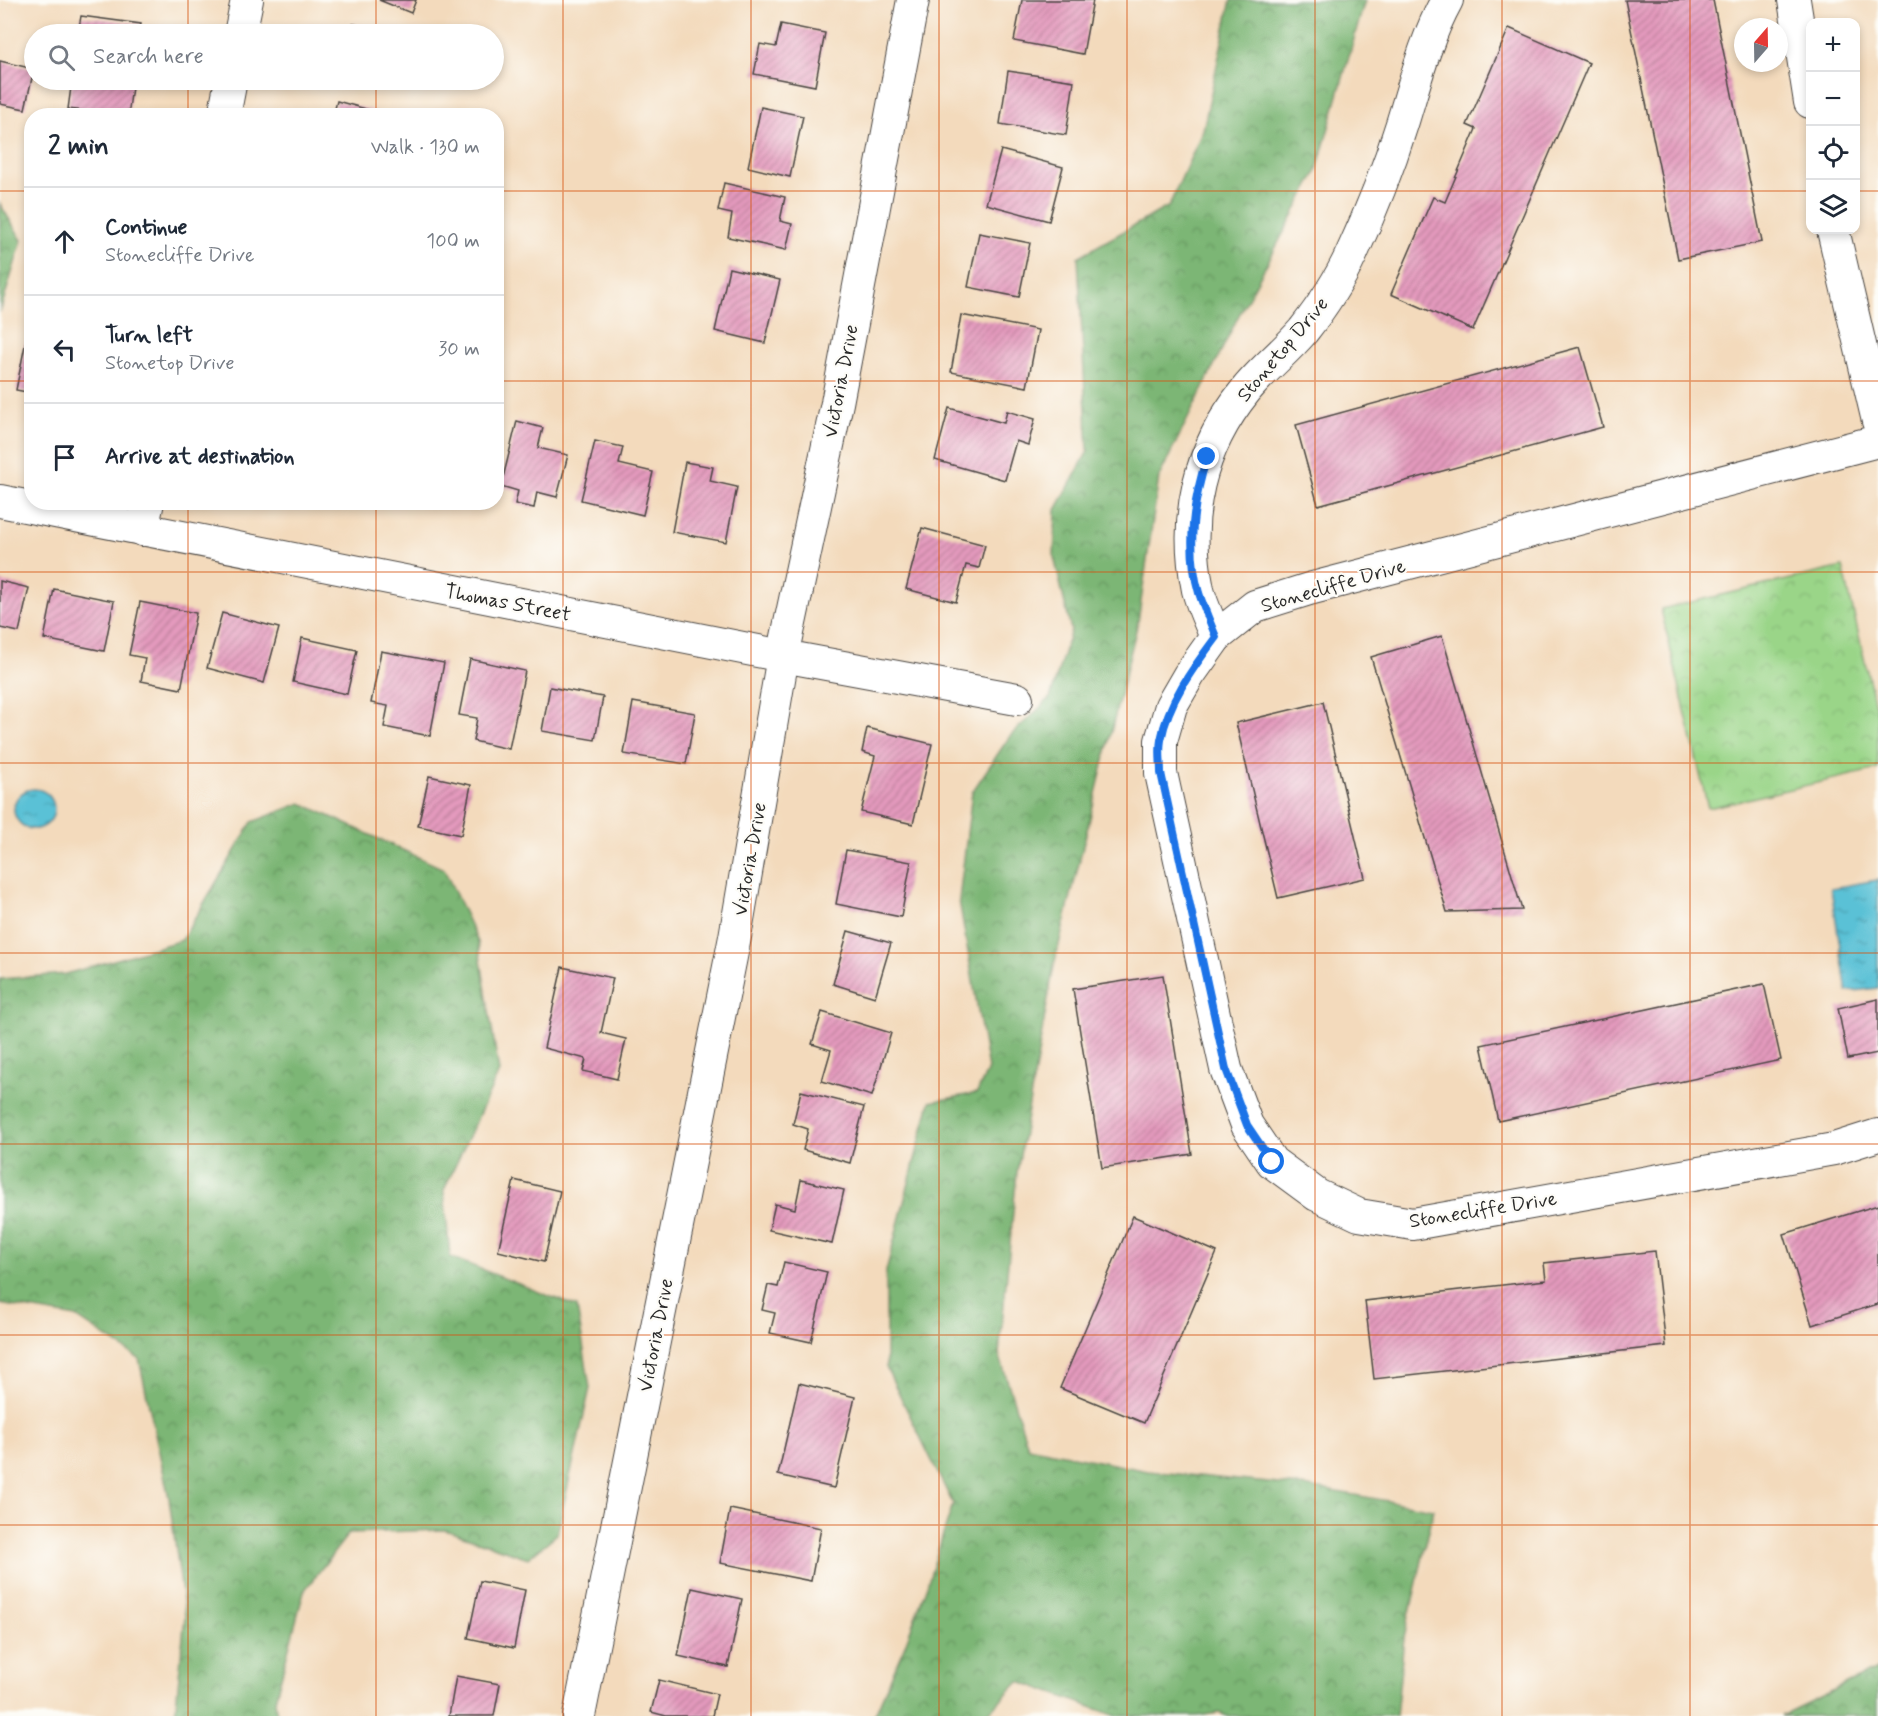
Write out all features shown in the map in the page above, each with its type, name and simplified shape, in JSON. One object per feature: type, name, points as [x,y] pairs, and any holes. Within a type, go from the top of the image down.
[{"type":"street","points":[[242,24],[247,0]]},
{"type":"street","name":"Victoria Drive","points":[[579,1716],[735,937],[783,656],[837,403],[913,0]]},
{"type":"street","name":"Stonetop Drive","points":[[1216,637],[1199,592],[1191,527],[1197,489],[1207,457],[1221,425],[1246,389],[1302,332],[1326,299],[1349,259],[1369,217],[1391,160],[1427,46],[1447,0]]},
{"type":"street","points":[[1794,0],[1806,76]]},
{"type":"street","points":[[226,108],[229,90]]},
{"type":"street","points":[[1834,234],[1878,421]]},
{"type":"street","name":"Stonecliffe Drive","points":[[1878,441],[1309,589],[1255,606],[1216,637],[1189,675],[1171,706],[1161,741],[1161,773],[1226,1069],[1247,1125],[1272,1162],[1317,1195],[1359,1215],[1413,1224],[1834,1149],[1878,1135]]},
{"type":"street","name":"Thomas Street","points":[[0,501],[24,503]]},
{"type":"street","name":"Thomas Street","points":[[87,510],[145,516],[783,656],[1017,699]]},
{"type":"green space","points":[[1231,0],[1365,0],[1316,173],[1238,317],[1159,477],[1138,622],[1054,965],[1017,1172],[999,1354],[1028,1447],[1148,1471],[1309,1487],[1434,1509],[1404,1638],[1396,1716],[1227,1716],[1219,1713],[1197,1716],[1116,1716],[1019,1681],[985,1716],[874,1716],[905,1645],[953,1504],[886,1367],[886,1271],[930,1102],[977,1093],[988,1069],[959,900],[972,792],[1010,736],[1050,698],[1071,630],[1054,557],[1056,510],[1088,451],[1078,257],[1169,206],[1203,130]]},
{"type":"green space","points":[[0,204],[22,240],[0,312]]},
{"type":"green space","points":[[1843,567],[1878,718],[1878,769],[1708,808],[1661,609]]},
{"type":"green space","points":[[301,803],[444,869],[478,942],[499,1072],[444,1190],[450,1257],[577,1307],[590,1388],[557,1534],[528,1558],[445,1530],[349,1533],[304,1591],[275,1700],[277,1716],[175,1716],[185,1616],[169,1498],[139,1359],[76,1317],[0,1304],[0,979],[66,974],[182,940],[252,822]]},
{"type":"green space","points":[[1878,1669],[1878,1716],[1781,1716],[1789,1712]]},
{"type":"water","points":[[34,789],[48,795],[54,809],[48,823],[34,829],[20,823],[14,809],[20,795]]},
{"type":"water","points":[[1878,880],[1878,988],[1847,992],[1831,888]]},
{"type":"building","points":[[379,0],[416,0],[411,13]]},
{"type":"building","points":[[1022,0],[1093,0],[1083,54],[1014,41]]},
{"type":"building","points":[[1625,0],[1713,0],[1762,242],[1678,259]]},
{"type":"building","points":[[81,16],[141,24],[80,24]]},
{"type":"building","points":[[781,24],[825,33],[815,86],[754,74],[760,44],[776,47]]},
{"type":"building","points":[[1509,28],[1589,63],[1473,330],[1391,294],[1433,197],[1445,202],[1476,129],[1467,125]]},
{"type":"building","points":[[0,61],[24,67],[24,90],[29,90],[25,108],[0,104]]},
{"type":"building","points":[[1008,71],[1074,81],[1066,135],[1000,124]]},
{"type":"building","points":[[71,90],[132,90],[129,108],[68,108]]},
{"type":"building","points":[[337,101],[362,108],[335,108]]},
{"type":"building","points":[[761,107],[803,116],[790,177],[748,167]]},
{"type":"building","points":[[1001,150],[1063,167],[1049,221],[986,204]]},
{"type":"building","points":[[724,183],[785,197],[780,221],[792,224],[786,250],[728,237],[732,214],[718,211]]},
{"type":"building","points":[[979,233],[1030,243],[1019,297],[968,287]]},
{"type":"building","points":[[729,268],[780,280],[765,343],[715,331]]},
{"type":"building","points":[[961,315],[1038,330],[1027,387],[951,372]]},
{"type":"building","points":[[1580,347],[1603,427],[1318,505],[1296,425]]},
{"type":"building","points":[[24,350],[24,392],[16,390]]},
{"type":"building","points":[[949,408],[1004,423],[1007,411],[1035,419],[1028,445],[1016,441],[1005,480],[935,460]]},
{"type":"building","points":[[517,421],[543,428],[538,448],[568,455],[557,497],[537,492],[534,508],[515,504],[518,491],[504,487],[504,474]]},
{"type":"building","points":[[595,441],[623,447],[619,464],[653,472],[643,515],[581,500]]},
{"type":"building","points":[[685,462],[713,467],[710,481],[737,487],[726,542],[672,532]]},
{"type":"building","points":[[922,528],[985,545],[979,568],[966,565],[956,602],[906,589]]},
{"type":"building","points":[[0,581],[29,588],[19,632],[0,628]]},
{"type":"building","points":[[54,589],[114,601],[104,651],[44,639]]},
{"type":"building","points":[[140,602],[196,613],[181,689],[141,681],[145,658],[129,655]]},
{"type":"building","points":[[222,613],[279,628],[264,683],[207,668]]},
{"type":"building","points":[[1442,636],[1522,910],[1447,912],[1371,657]]},
{"type":"building","points":[[302,638],[357,650],[347,694],[293,682]]},
{"type":"building","points":[[381,651],[444,663],[430,736],[384,727],[388,706],[371,703]]},
{"type":"building","points":[[470,659],[525,671],[509,749],[473,741],[477,718],[459,715]]},
{"type":"building","points":[[550,687],[603,697],[595,740],[542,731]]},
{"type":"building","points":[[633,702],[695,713],[686,764],[624,754]]},
{"type":"building","points":[[1323,702],[1365,878],[1278,898],[1236,723]]},
{"type":"building","points":[[867,728],[932,744],[913,824],[861,812],[875,756],[862,752]]},
{"type":"building","points":[[429,776],[471,785],[461,835],[418,826]]},
{"type":"building","points":[[846,850],[911,862],[901,917],[836,904]]},
{"type":"building","points":[[848,931],[891,943],[875,997],[833,984]]},
{"type":"building","points":[[562,967],[613,978],[601,1033],[626,1039],[617,1079],[583,1071],[586,1059],[544,1048]]},
{"type":"building","points":[[1163,975],[1192,1154],[1102,1168],[1073,989]]},
{"type":"building","points":[[1764,984],[1781,1060],[1498,1121],[1481,1045]]},
{"type":"building","points":[[1878,999],[1878,1053],[1848,1059],[1838,1008]]},
{"type":"building","points":[[822,1012],[891,1033],[872,1096],[822,1081],[831,1050],[812,1044]]},
{"type":"building","points":[[801,1091],[864,1107],[850,1163],[803,1150],[808,1129],[793,1124]]},
{"type":"building","points":[[514,1180],[560,1191],[544,1262],[498,1251]]},
{"type":"building","points":[[801,1180],[844,1190],[832,1244],[769,1230],[775,1204],[795,1209]]},
{"type":"building","points":[[1878,1205],[1878,1304],[1812,1325],[1784,1234]]},
{"type":"building","points":[[1133,1216],[1217,1252],[1144,1423],[1060,1388]]},
{"type":"building","points":[[1655,1251],[1666,1346],[1374,1379],[1365,1301],[1546,1280],[1544,1263]]},
{"type":"building","points":[[784,1262],[827,1272],[811,1342],[770,1333],[775,1313],[762,1310],[768,1285],[778,1287]]},
{"type":"building","points":[[799,1383],[855,1397],[834,1488],[778,1475]]},
{"type":"building","points":[[730,1509],[821,1528],[811,1581],[720,1563]]},
{"type":"building","points":[[480,1581],[525,1590],[514,1648],[468,1638]]},
{"type":"building","points":[[692,1588],[742,1599],[728,1667],[678,1656]]},
{"type":"building","points":[[456,1676],[500,1684],[494,1716],[449,1716]]},
{"type":"building","points":[[659,1680],[717,1694],[712,1716],[666,1716],[651,1712]]},
{"type":"route","points":[[1207,457],[1197,489],[1191,527],[1199,592],[1216,637],[1189,675],[1171,706],[1161,741],[1161,773],[1226,1069],[1247,1125],[1272,1162]]}]
